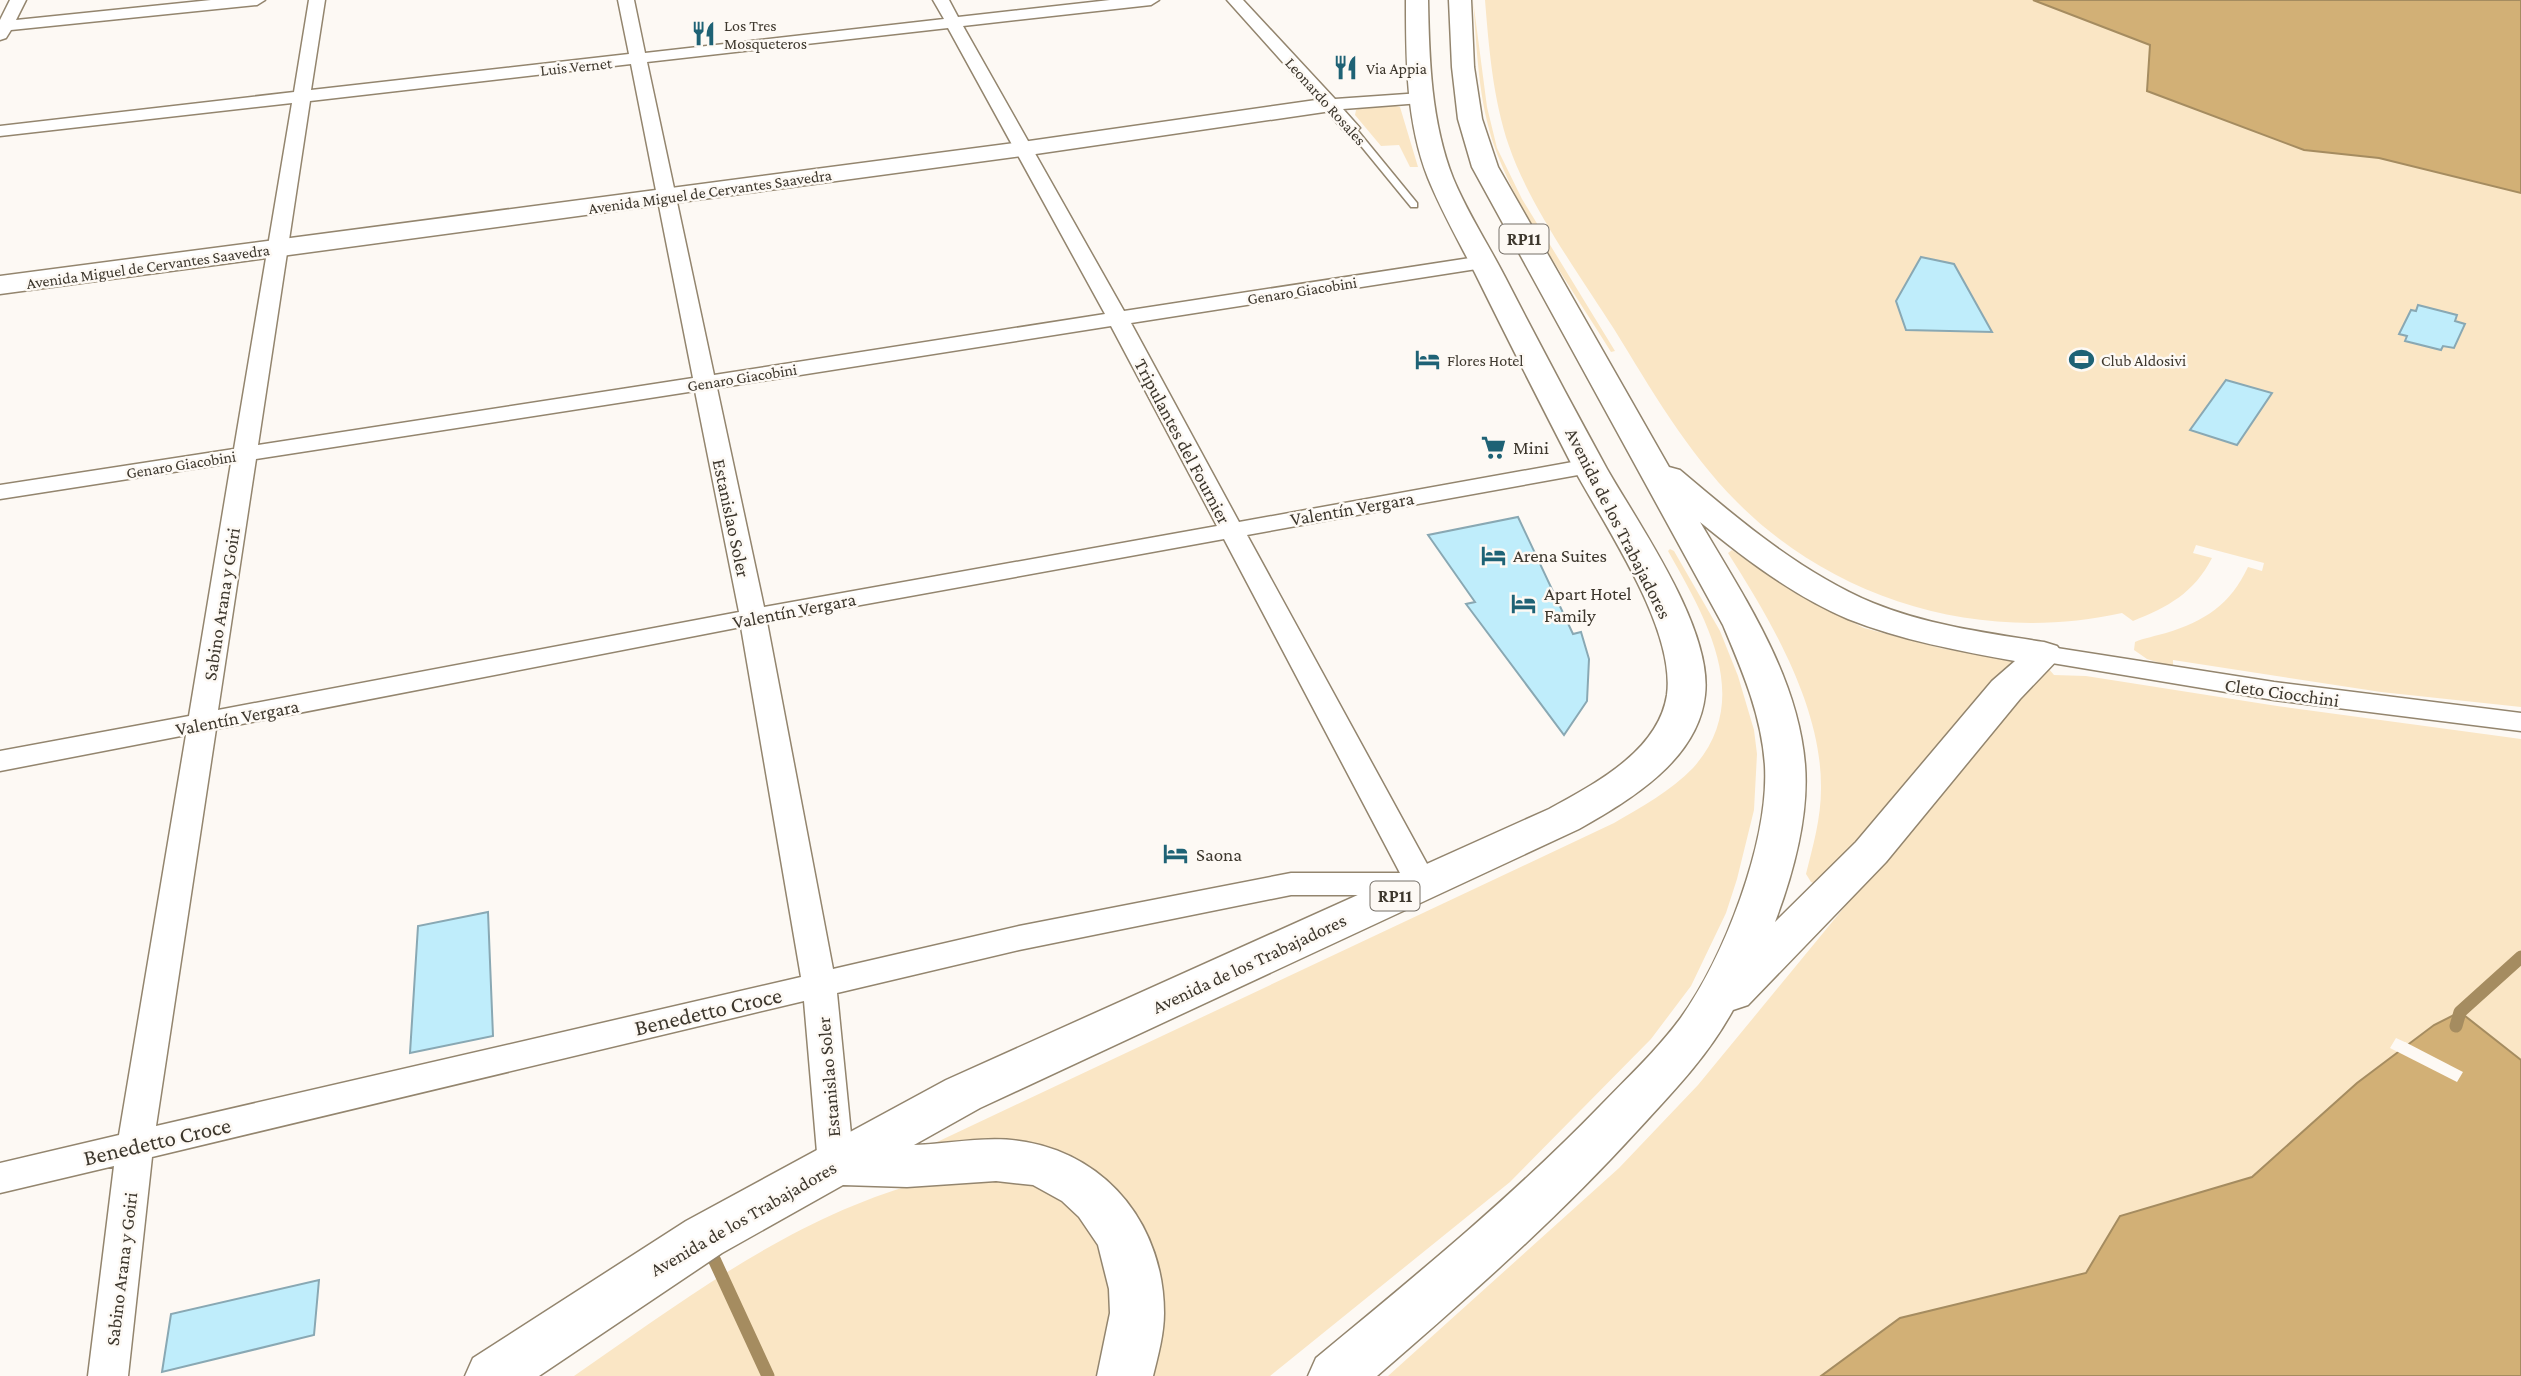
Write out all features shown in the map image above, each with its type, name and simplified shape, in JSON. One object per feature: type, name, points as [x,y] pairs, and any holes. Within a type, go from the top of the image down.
[{"type":"main road","name":"Avenida de los Trabajadores","points":[[493,1376],[704,1237],[963,1094],[1564,819],[1624,783],[1650,761],[1679,718],[1686,692],[1685,665],[1678,638],[1640,558],[1483,262],[1441,179],[1429,147],[1421,98],[1417,0]]},
{"type":"main road","name":"RP11","points":[[1336,1376],[1535,1201],[1614,1124],[1703,1022],[1746,941],[1771,866],[1783,810],[1786,767],[1774,708],[1741,625],[1485,167],[1471,119],[1463,66],[1460,0]]},
{"type":"main road","name":"Avenida Miguel de Cervantes Saavedra","points":[[0,285],[1022,149],[1330,105]]},
{"type":"main road","points":[[1647,458],[1750,544],[1796,577],[1852,608],[1928,632],[2044,654]]},
{"type":"main road","points":[[1703,1022],[1871,852],[2006,690],[2044,654]]},
{"type":"main road","points":[[836,1164],[927,1166],[969,1160],[1007,1161],[1036,1165],[1082,1186],[1115,1224],[1128,1252],[1135,1279],[1137,1312],[1134,1345],[1125,1376]]},
{"type":"street","points":[[2,29],[18,0]]},
{"type":"street","points":[[2,29],[257,0]]},
{"type":"street","name":"Sabino Arana y Goiri","points":[[108,1376],[135,1146],[317,0]]},
{"type":"street","name":"Estanislao Soler","points":[[626,0],[753,617],[819,985],[836,1164]]},
{"type":"street","name":"Tripulantes del Fournier","points":[[941,0],[1118,319],[1422,884]]},
{"type":"street","name":"Luis Vernet","points":[[0,131],[1152,0]]},
{"type":"street","name":"Leonardo Rosales","points":[[1235,0],[1351,128]]},
{"type":"street","name":"Avenida Miguel de Cervantes Saavedra","points":[[1330,105],[1421,98]]},
{"type":"street","name":"Genaro Giacobini","points":[[0,492],[1483,262]]},
{"type":"street","name":"Valentín Vergara","points":[[0,761],[753,617],[1589,466]]},
{"type":"street","name":"Cleto Ciocchini","points":[[2044,654],[2274,691],[2521,722]]},
{"type":"street","name":"Benedetto Croce","points":[[0,1178],[1020,938],[1291,884],[1422,884]]},
{"type":"lane","name":"Leonardo Rosales","points":[[1351,128],[1414,205]]},
{"type":"shaded area","points":[[1473,0],[1487,107],[1497,148],[1522,199],[1615,351],[1611,352],[1564,278],[1532,226],[1505,173],[1485,112]]},
{"type":"shaded area","name":"Club Aldosivi","points":[[1485,0],[2033,0],[2150,45],[2148,91],[2304,150],[2379,158],[2521,193],[2521,707],[2381,692],[2173,660],[2173,667],[2147,659],[2134,650],[2135,642],[2180,628],[2204,617],[2233,592],[2248,567],[2262,571],[2264,563],[2196,545],[2193,553],[2212,558],[2205,570],[2188,590],[2146,616],[2133,621],[2122,613],[2070,621],[2018,623],[1966,618],[1915,607],[1866,589],[1820,566],[1776,537],[1719,483],[1686,441],[1542,216],[1518,169],[1499,110]]},
{"type":"shaded area","points":[[2033,0],[2521,0],[2521,193],[2379,158],[2304,150],[2147,91],[2150,45]]},
{"type":"shaded area","points":[[1365,106],[1400,107],[1418,167],[1410,167],[1399,145],[1381,146],[1355,115],[1356,110]]},
{"type":"shaded area","points":[[1732,550],[1795,593],[1864,628],[1940,648],[2020,662],[1818,885],[1811,882],[1806,874],[1821,800],[1819,758],[1813,727],[1791,665],[1761,607],[1728,553]]},
{"type":"shaded area","points":[[1668,551],[1674,551],[1720,631],[1738,676],[1754,730],[1757,754],[1754,810],[1737,879],[1726,913],[1691,986],[1651,1039],[1510,1182],[1270,1376],[1150,1376],[1160,1276],[1150,1242],[1134,1212],[1111,1185],[918,1151],[1614,823],[1675,784],[1693,768],[1711,742],[1720,714],[1722,686],[1718,658],[1709,630]]},
{"type":"shaded area","points":[[2048,668],[2054,675],[2086,676],[2277,706],[2521,739],[2521,1060],[2460,1012],[2434,1025],[2409,1044],[2396,1038],[2390,1048],[2400,1053],[2357,1083],[2252,1177],[2120,1216],[2086,1273],[1900,1318],[1821,1376],[1388,1376],[1619,1168],[1698,1085],[2019,695]]},
{"type":"shaded area","points":[[2460,1012],[2521,1060],[2521,1376],[1821,1376],[1900,1318],[2086,1273],[2120,1216],[2252,1177],[2357,1083],[2434,1025]]},
{"type":"shaded area","points":[[930,1180],[1045,1180],[1110,1242],[1113,1376],[574,1376],[701,1289],[788,1237],[881,1195]]},
{"type":"pier","points":[[2405,1042],[2463,1072],[2457,1082],[2396,1051]]},
{"type":"building","points":[[1921,257],[1954,264],[1992,332],[1906,330],[1896,301]]},
{"type":"building","points":[[2418,305],[2457,315],[2455,321],[2465,324],[2454,348],[2443,346],[2441,350],[2405,341],[2407,336],[2399,334],[2411,310],[2416,311]]},
{"type":"building","points":[[2226,380],[2272,393],[2237,445],[2190,430]]},
{"type":"building","points":[[1518,517],[1573,634],[1581,632],[1589,659],[1587,701],[1564,735],[1466,604],[1475,602],[1428,535]]},
{"type":"building","points":[[488,912],[493,1036],[410,1053],[418,926]]},
{"type":"building","points":[[319,1280],[314,1335],[162,1372],[171,1314]]},
{"type":"waterway","points":[[2456,1026],[2460,1012],[2521,957]]},
{"type":"waterway","points":[[708,1246],[768,1376]]},
{"type":"place","name":"Los Tres Mosqueteros","points":[[704,34]]},
{"type":"place","name":"Via Appia","points":[[1346,68]]},
{"type":"place","name":"Flores Hotel","points":[[1427,360]]},
{"type":"place","name":"Club Aldosivi","points":[[2081,360]]},
{"type":"place","name":"Mini","points":[[1493,447]]},
{"type":"place","name":"Arena Suites","points":[[1493,555]]},
{"type":"place","name":"Apart Hotel Family","points":[[1524,604]]},
{"type":"place","name":"Saona","points":[[1176,854]]}]
